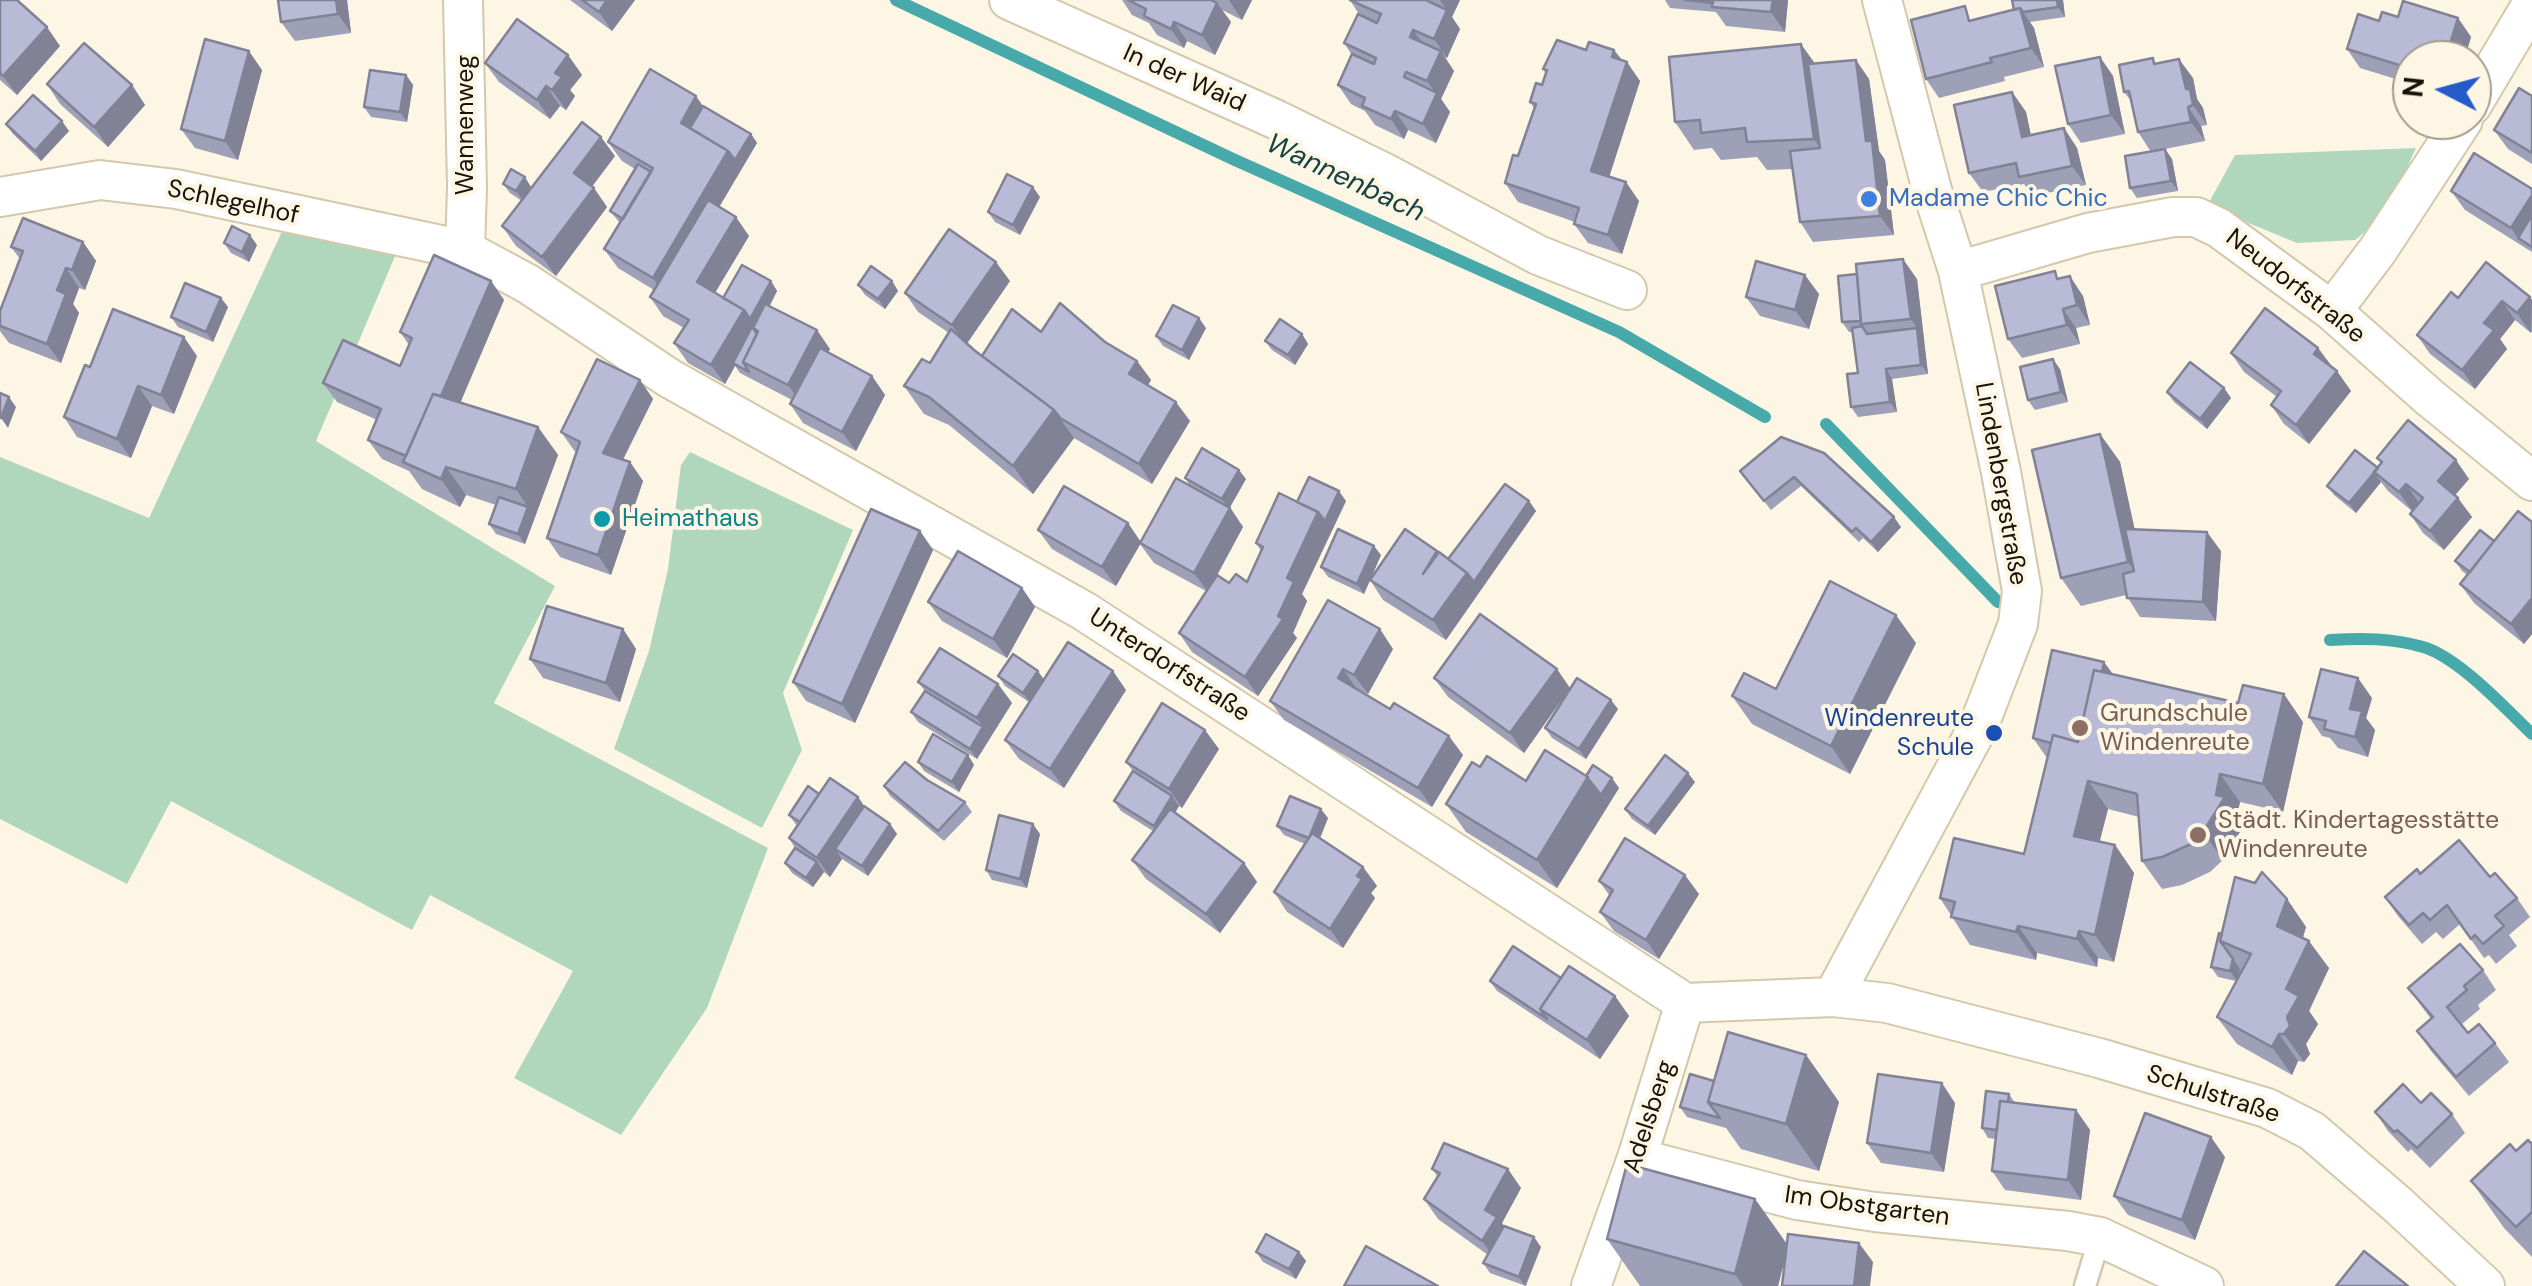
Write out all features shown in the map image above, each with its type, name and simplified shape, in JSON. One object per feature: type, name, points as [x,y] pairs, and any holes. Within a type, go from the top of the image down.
[{"type":"street","name":"Wannenweg","points":[[463,0],[465,250]]},
{"type":"street","name":"In der Waid","points":[[1008,0],[1276,120],[1538,255],[1627,290]]},
{"type":"street","name":"Lindenbergstraße","points":[[1833,997],[1979,725],[2018,624],[2022,591],[1958,272],[1882,0]]},
{"type":"street","points":[[2492,71],[2532,4]]},
{"type":"street","points":[[2332,311],[2451,140]]},
{"type":"street","name":"Schlegelhof","points":[[0,197],[100,180],[176,190],[465,250]]},
{"type":"street","name":"Neudorfstraße","points":[[1958,272],[2088,233],[2172,217],[2196,217],[2218,228],[2332,311],[2429,398],[2532,481]]},
{"type":"street","name":"Unterdorfstraße","points":[[465,250],[528,284],[668,378],[1084,611],[1686,1004]]},
{"type":"street","points":[[1686,1004],[1833,997]]},
{"type":"street","name":"Schulstraße","points":[[1833,997],[1887,1002],[2099,1058],[2267,1108],[2312,1132],[2485,1286]]},
{"type":"street","name":"Adelsberg","points":[[1591,1286],[1686,1004]]},
{"type":"street","name":"Im Obstgarten","points":[[1637,1158],[1797,1200],[2100,1237],[2204,1286]]},
{"type":"lane","points":[[2085,1286],[2100,1237]]},
{"type":"green space","points":[[2416,148],[2385,216],[2355,240],[2297,243],[2207,206],[2235,155]]},
{"type":"green space","points":[[284,227],[396,254],[316,441],[555,586],[494,703],[768,848],[707,1008],[621,1135],[514,1078],[573,971],[430,895],[412,930],[171,801],[127,884],[0,819],[0,457],[149,518]]},
{"type":"green space","points":[[690,452],[853,530],[783,693],[802,750],[762,828],[614,749],[649,651],[668,569],[681,465]]},
{"type":"building","points":[[0,0],[17,0],[47,27],[3,76],[0,73]]},
{"type":"building","points":[[278,0],[336,0],[338,14],[281,22]]},
{"type":"building","points":[[582,0],[607,0],[599,12]]},
{"type":"building","points":[[1128,0],[1217,3],[1202,35],[1174,22],[1171,29],[1144,16],[1146,9]]},
{"type":"building","points":[[1350,0],[1426,0],[1447,10],[1434,39],[1413,30],[1410,37],[1441,51],[1427,81],[1406,72],[1404,77],[1437,93],[1423,124],[1395,111],[1391,119],[1362,106],[1365,98],[1338,85],[1352,54],[1374,64],[1376,58],[1344,43],[1358,14],[1377,23],[1381,14]]},
{"type":"building","points":[[1713,0],[1773,0],[1771,12],[1712,7]]},
{"type":"building","points":[[2012,0],[2057,0],[2058,7],[2023,12],[2020,8],[2014,10]]},
{"type":"building","points":[[2403,1],[2458,18],[2451,40],[2392,40],[2392,63],[2347,49],[2358,14],[2379,21],[2382,12],[2398,17]]},
{"type":"building","points":[[1965,6],[1969,21],[2020,8],[2031,48],[1926,79],[1911,20]]},
{"type":"building","points":[[517,19],[568,55],[555,73],[562,77],[552,90],[546,86],[537,100],[485,63]]},
{"type":"building","points":[[205,39],[249,51],[225,141],[181,129]]},
{"type":"building","points":[[1557,40],[1586,50],[1589,42],[1614,50],[1612,57],[1627,62],[1591,171],[1626,182],[1608,235],[1574,224],[1579,208],[1505,183],[1536,104],[1530,102],[1536,83],[1542,85],[1547,70],[1543,69]]},
{"type":"building","points":[[84,43],[132,85],[94,127],[47,84]]},
{"type":"building","points":[[1801,44],[1814,139],[1747,142],[1745,128],[1701,133],[1700,120],[1675,122],[1669,57]]},
{"type":"building","points":[[2100,57],[2111,115],[2068,124],[2055,66]]},
{"type":"building","points":[[2153,58],[2154,64],[2179,59],[2186,89],[2190,89],[2191,122],[2138,132],[2119,65]]},
{"type":"building","points":[[1856,60],[1866,141],[1872,141],[1880,216],[1800,222],[1790,151],[1820,148],[1808,64]]},
{"type":"building","points":[[650,69],[696,96],[681,123],[728,151],[653,278],[604,249],[653,168],[608,142]]},
{"type":"building","points":[[370,70],[406,75],[400,112],[364,107]]},
{"type":"building","points":[[2519,88],[2532,96],[2532,153],[2494,130]]},
{"type":"building","points":[[2012,92],[2022,137],[2064,128],[2072,166],[2019,177],[2016,163],[1969,173],[1954,105]]},
{"type":"building","points":[[33,95],[62,121],[35,151],[6,124]]},
{"type":"building","points":[[703,106],[751,134],[735,160],[728,151],[690,128]]},
{"type":"building","points":[[582,122],[601,137],[574,173],[594,188],[542,257],[502,226]]},
{"type":"building","points":[[2165,149],[2171,181],[2130,188],[2125,156]]},
{"type":"building","points":[[2474,153],[2532,189],[2511,228],[2451,191]]},
{"type":"building","points":[[638,164],[651,172],[623,219],[610,211]]},
{"type":"building","points":[[511,169],[525,177],[516,191],[503,184]]},
{"type":"building","points":[[1007,174],[1033,187],[1013,225],[988,212]]},
{"type":"building","points":[[708,200],[736,217],[697,282],[744,310],[711,365],[674,343],[689,320],[650,297]]},
{"type":"building","points":[[2532,215],[2532,247],[2518,238]]},
{"type":"building","points":[[23,218],[83,242],[72,270],[66,268],[57,290],[66,294],[47,344],[0,326],[0,311],[23,251],[11,247]]},
{"type":"building","points":[[232,226],[250,235],[242,252],[224,243]]},
{"type":"building","points":[[949,229],[996,262],[952,325],[905,293]]},
{"type":"building","points":[[434,255],[491,281],[441,396],[433,394],[406,456],[368,440],[381,409],[323,383],[343,340],[400,366],[412,338],[400,332]]},
{"type":"building","points":[[1903,259],[1911,319],[1861,324],[1856,264]]},
{"type":"building","points":[[1756,261],[1805,275],[1795,310],[1746,297]]},
{"type":"building","points":[[2486,262],[2530,297],[2517,313],[2502,301],[2484,323],[2494,330],[2462,370],[2417,335],[2451,292],[2458,298]]},
{"type":"building","points":[[742,265],[771,281],[750,319],[744,310],[723,298]]},
{"type":"building","points":[[871,266],[892,281],[878,299],[858,285]]},
{"type":"building","points":[[2055,271],[2057,279],[2070,276],[2077,305],[2063,309],[2067,325],[2008,339],[1995,286]]},
{"type":"building","points":[[1857,274],[1861,321],[1842,322],[1838,276]]},
{"type":"building","points":[[185,283],[221,298],[206,332],[171,317]]},
{"type":"building","points":[[1060,303],[1105,342],[1137,361],[1129,374],[1176,402],[1139,464],[1060,418],[982,356],[1012,309],[1041,332]]},
{"type":"building","points":[[765,304],[817,330],[788,385],[743,362],[758,331],[753,328]]},
{"type":"building","points":[[1173,305],[1199,318],[1182,350],[1156,336]]},
{"type":"building","points":[[2265,308],[2318,348],[2314,354],[2337,371],[2296,425],[2271,405],[2281,391],[2231,353]]},
{"type":"building","points":[[113,309],[184,337],[161,395],[138,386],[117,439],[64,417],[85,365],[90,367]]},
{"type":"building","points":[[756,319],[753,328],[757,334],[743,362],[749,372],[733,363]]},
{"type":"building","points":[[1280,319],[1302,334],[1288,355],[1265,341]]},
{"type":"building","points":[[1862,326],[1867,334],[1917,328],[1921,365],[1886,369],[1890,402],[1851,407],[1847,374],[1858,373],[1852,328]]},
{"type":"building","points":[[951,329],[1054,410],[1013,466],[929,397],[904,386],[922,359],[930,363]]},
{"type":"building","points":[[820,348],[872,376],[842,432],[790,404]]},
{"type":"building","points":[[597,359],[640,380],[603,453],[630,462],[598,555],[547,538],[580,442],[561,432]]},
{"type":"building","points":[[2053,359],[2061,392],[2028,400],[2020,367]]},
{"type":"building","points":[[2190,362],[2224,388],[2200,419],[2167,392]]},
{"type":"building","points":[[0,393],[9,397],[1,418],[0,418]]},
{"type":"building","points":[[433,394],[538,427],[516,489],[446,467],[441,479],[403,462]]},
{"type":"building","points":[[2408,420],[2456,460],[2438,481],[2458,498],[2430,531],[2410,514],[2423,498],[2406,484],[2399,492],[2374,472],[2382,462],[2377,458]]},
{"type":"building","points":[[2100,434],[2128,562],[2061,578],[2032,450]]},
{"type":"building","points":[[1781,437],[1824,453],[1894,517],[1871,542],[1856,528],[1852,532],[1794,477],[1764,501],[1740,471]]},
{"type":"building","points":[[1202,448],[1239,470],[1222,499],[1185,478]]},
{"type":"building","points":[[2355,450],[2378,468],[2349,503],[2327,486]]},
{"type":"building","points":[[1309,477],[1339,491],[1325,521],[1318,512],[1297,502]]},
{"type":"building","points":[[1176,478],[1230,508],[1194,573],[1140,543]]},
{"type":"building","points":[[1505,484],[1529,501],[1474,582],[1448,559]]},
{"type":"building","points":[[1064,486],[1128,523],[1102,567],[1038,530]]},
{"type":"building","points":[[1279,493],[1318,512],[1287,578],[1294,582],[1278,616],[1283,619],[1245,677],[1179,633],[1217,575],[1229,583],[1236,574],[1247,582],[1263,547],[1256,543]]},
{"type":"building","points":[[499,497],[528,507],[518,534],[489,524]]},
{"type":"building","points":[[871,509],[920,531],[842,704],[793,682]]},
{"type":"building","points":[[2518,511],[2532,522],[2532,598],[2511,624],[2460,584]]},
{"type":"building","points":[[1338,529],[1374,546],[1357,584],[1321,567]]},
{"type":"building","points":[[1405,529],[1437,551],[1423,574],[1439,552],[1467,573],[1433,620],[1370,580]]},
{"type":"building","points":[[2125,529],[2207,532],[2203,602],[2127,598],[2123,574],[2134,571]]},
{"type":"building","points":[[2480,530],[2494,541],[2470,572],[2455,561]]},
{"type":"building","points":[[958,551],[1022,588],[993,639],[928,602]]},
{"type":"building","points":[[1830,581],[1896,615],[1831,746],[1732,696],[1744,673],[1776,689]]},
{"type":"building","points":[[1328,600],[1380,629],[1354,675],[1343,669],[1338,678],[1390,709],[1394,703],[1449,736],[1418,788],[1270,701]]},
{"type":"building","points":[[547,606],[623,629],[606,683],[530,659]]},
{"type":"building","points":[[1480,614],[1557,669],[1510,733],[1434,678]]},
{"type":"building","points":[[1068,642],[1113,671],[1050,769],[1005,740]]},
{"type":"building","points":[[940,648],[998,684],[977,718],[918,682]]},
{"type":"building","points":[[2052,650],[2104,662],[2102,672],[2094,670],[2078,742],[2053,735],[2051,743],[2033,738]]},
{"type":"building","points":[[1013,654],[1038,671],[1023,693],[998,676]]},
{"type":"building","points":[[2321,669],[2358,678],[2350,709],[2362,711],[2355,737],[2324,729],[2326,721],[2309,717]]},
{"type":"building","points":[[2094,670],[2238,703],[2243,685],[2284,694],[2263,784],[2220,774],[2216,795],[2225,797],[2203,832],[2191,844],[2142,861],[2137,794],[2088,781],[2074,836],[2115,845],[2095,935],[2079,931],[2077,939],[2018,926],[2016,932],[1951,917],[1955,902],[1940,898],[1954,838],[2024,854],[2053,735],[2078,742]]},
{"type":"building","points":[[1577,678],[1611,700],[1579,749],[1545,728]]},
{"type":"building","points":[[925,691],[983,727],[970,749],[911,712]]},
{"type":"building","points":[[1162,703],[1205,730],[1169,789],[1126,762]]},
{"type":"building","points":[[933,734],[968,755],[952,782],[918,762]]},
{"type":"building","points":[[1545,750],[1588,777],[1537,860],[1446,804],[1472,762],[1480,767],[1487,756],[1526,781]]},
{"type":"building","points":[[1665,755],[1688,773],[1648,826],[1625,809]]},
{"type":"building","points":[[905,762],[965,802],[938,831],[884,786]]},
{"type":"building","points":[[1593,765],[1612,778],[1601,795],[1586,776]]},
{"type":"building","points":[[1133,771],[1172,796],[1154,826],[1114,801]]},
{"type":"building","points":[[830,778],[858,797],[817,858],[789,838]]},
{"type":"building","points":[[808,786],[819,794],[800,822],[789,815]]},
{"type":"building","points":[[1290,796],[1321,809],[1309,838],[1277,826]]},
{"type":"building","points":[[864,806],[890,824],[862,866],[835,849]]},
{"type":"building","points":[[1170,809],[1244,863],[1206,914],[1132,860]]},
{"type":"building","points":[[999,815],[1033,824],[1020,879],[986,870]]},
{"type":"building","points":[[1312,833],[1363,867],[1357,876],[1362,879],[1330,929],[1274,892]]},
{"type":"building","points":[[1625,838],[1685,875],[1646,940],[1600,912],[1613,890],[1599,881]]},
{"type":"building","points":[[2459,840],[2490,877],[2495,873],[2517,898],[2495,916],[2504,926],[2483,944],[2475,935],[2471,939],[2447,905],[2430,920],[2423,913],[2409,925],[2385,897],[2417,869],[2420,874]]},
{"type":"building","points":[[795,848],[817,862],[806,878],[785,863]]},
{"type":"building","points":[[2262,872],[2287,899],[2277,926],[2309,941],[2286,989],[2299,996],[2287,1017],[2290,1026],[2279,1034],[2272,1047],[2217,1017],[2251,954],[2220,941],[2235,877],[2255,883]]},
{"type":"building","points":[[2219,933],[2233,959],[2230,971],[2211,967]]},
{"type":"building","points":[[2460,944],[2483,970],[2447,1007],[2468,1033],[2479,1024],[2495,1043],[2456,1077],[2417,1031],[2433,1017],[2408,988]]},
{"type":"building","points":[[1513,946],[1561,978],[1540,1009],[1547,1019],[1490,981]]},
{"type":"building","points":[[1569,966],[1615,996],[1587,1040],[1540,1009]]},
{"type":"building","points":[[1728,1032],[1806,1055],[1786,1124],[1708,1102]]},
{"type":"building","points":[[1690,1074],[1714,1081],[1708,1102],[1720,1118],[1680,1107]]},
{"type":"building","points":[[1878,1074],[1942,1083],[1931,1153],[1867,1143]]},
{"type":"building","points":[[2403,1084],[2421,1103],[2431,1093],[2452,1114],[2417,1148],[2375,1112]]},
{"type":"building","points":[[1986,1091],[2009,1094],[2008,1102],[2000,1101],[1997,1130],[1982,1128]]},
{"type":"building","points":[[2000,1101],[2076,1110],[2068,1180],[1992,1171]]},
{"type":"building","points":[[2145,1113],[2211,1137],[2182,1220],[2114,1196]]},
{"type":"building","points":[[2528,1140],[2532,1144],[2532,1212],[2516,1227],[2471,1181],[2510,1144],[2516,1151]]},
{"type":"building","points":[[1444,1143],[1508,1169],[1485,1210],[1497,1217],[1482,1241],[1424,1199],[1440,1173],[1432,1169]]},
{"type":"building","points":[[1627,1164],[1755,1199],[1735,1274],[1607,1239]]},
{"type":"building","points":[[1504,1226],[1534,1237],[1519,1277],[1483,1263]]},
{"type":"building","points":[[1266,1234],[1299,1252],[1289,1269],[1256,1252]]},
{"type":"building","points":[[1788,1234],[1859,1243],[1854,1286],[1782,1286]]},
{"type":"building","points":[[1366,1246],[1438,1286],[1344,1286]]},
{"type":"building","points":[[2364,1251],[2408,1286],[2336,1286]]},
{"type":"waterway","name":"Wannenbach","points":[[896,0],[1235,160],[1619,332],[1765,417]]},
{"type":"waterway","name":"Wannenbach","points":[[1826,424],[1998,602]]},
{"type":"waterway","name":"Wannenbach","points":[[2330,640],[2388,640],[2437,653],[2480,684],[2532,734]]},
{"type":"place","name":"Madame Chic Chic","points":[[1869,199]]},
{"type":"place","name":"Heimathaus","points":[[602,519]]},
{"type":"place","name":"Grundschule Windenreute","points":[[2080,728]]},
{"type":"place","name":"Windenreute Schule","points":[[1994,733]]},
{"type":"place","name":"Städt. Kindertagesstätte Windenreute","points":[[2198,835]]}]
